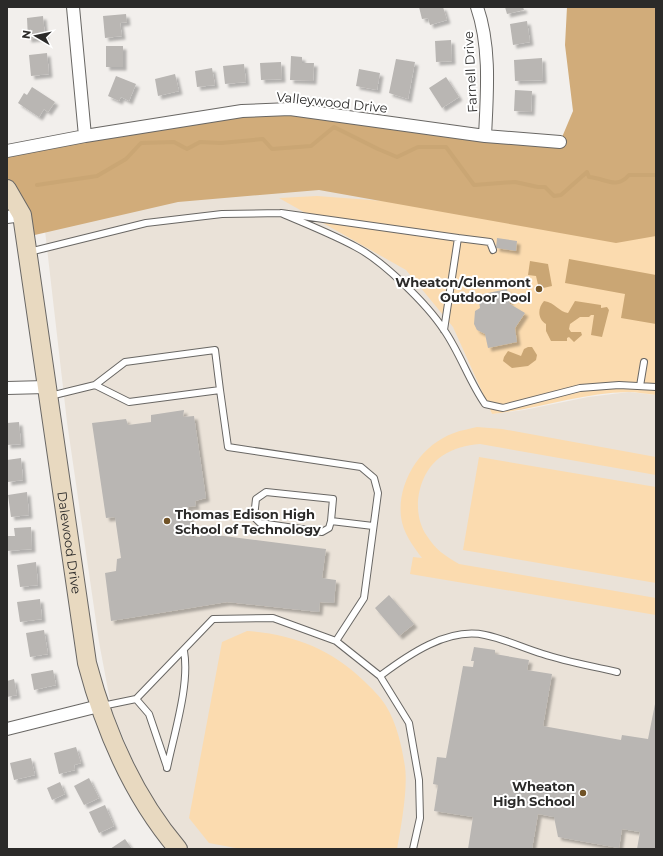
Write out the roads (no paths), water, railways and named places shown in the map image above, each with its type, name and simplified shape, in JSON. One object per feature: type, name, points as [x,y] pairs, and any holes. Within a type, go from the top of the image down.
[{"type":"street","points":[[73,7],[85,136]]},
{"type":"street","name":"Farnell Drive","points":[[477,7],[485,41],[487,94],[485,136]]},
{"type":"street","name":"Valleywood Drive","points":[[7,151],[85,136],[242,110],[290,109],[485,136],[560,142]]},
{"type":"street","name":"Dalewood Drive","points":[[7,188],[28,253],[86,658],[99,706],[123,766],[163,832],[178,849]]},
{"type":"street","points":[[7,198],[15,216]]},
{"type":"street","points":[[7,388],[48,391]]},
{"type":"street","points":[[7,730],[99,706]]},
{"type":"lane","points":[[281,213],[358,247],[388,270],[414,294],[444,330],[474,388],[485,404],[503,408],[580,388],[619,385],[656,387]]},
{"type":"lane","points":[[28,253],[146,223],[222,214],[281,213],[490,242],[493,250]]},
{"type":"lane","points":[[444,330],[458,238]]},
{"type":"lane","points":[[48,391],[95,385],[125,362],[215,350],[228,447],[361,467],[374,478],[378,493],[364,598],[336,641]]},
{"type":"lane","points":[[640,386],[644,362]]},
{"type":"lane","points":[[95,385],[129,402],[220,390]]},
{"type":"lane","points":[[266,492],[333,499],[331,521],[329,528],[322,532],[260,523],[254,516],[256,499],[266,492]]},
{"type":"lane","points":[[331,521],[374,526]]},
{"type":"lane","points":[[99,706],[136,699],[184,651],[213,619],[274,618],[336,641],[380,676],[409,723],[419,780],[420,818],[413,849]]},
{"type":"lane","points":[[380,676],[402,660],[430,643],[472,633],[507,640],[561,660],[617,672]]},
{"type":"lane","points":[[136,699],[149,714],[167,768],[183,688],[186,664],[184,651]]},
{"type":"waterway","points":[[37,185],[97,176],[126,159],[141,143],[174,142],[187,149],[200,142],[221,143],[263,139],[272,149],[311,146],[334,127],[397,157],[418,147],[446,147],[474,185],[515,182],[545,187],[554,196],[561,195],[587,172],[589,177],[610,182],[620,182],[629,175],[656,175]]},
{"type":"place","name":"Wheaton/Glenmont Outdoor Pool","points":[[539,289]]},
{"type":"place","name":"Thomas Edison High School of Technology","points":[[167,521]]},
{"type":"place","name":"Wheaton High School","points":[[583,793]]}]
